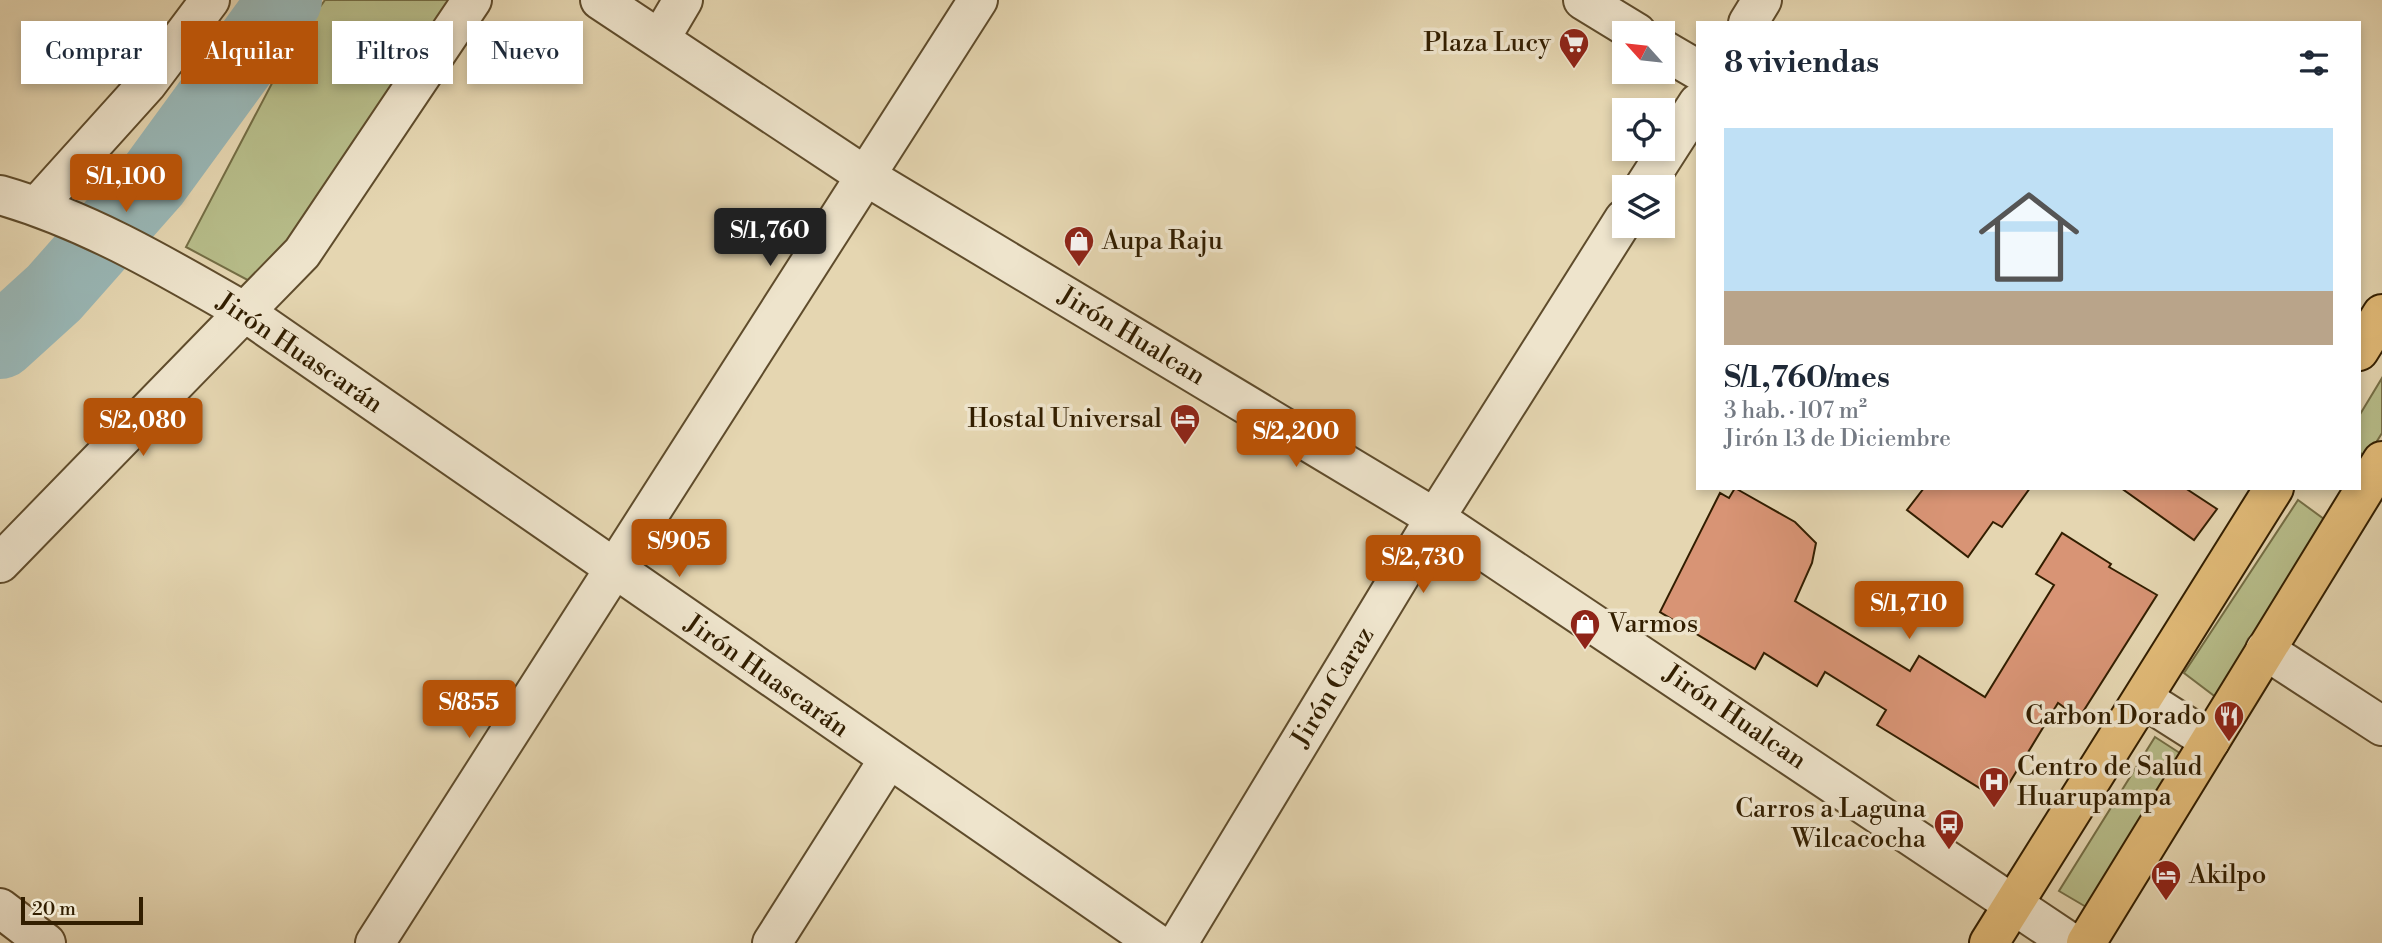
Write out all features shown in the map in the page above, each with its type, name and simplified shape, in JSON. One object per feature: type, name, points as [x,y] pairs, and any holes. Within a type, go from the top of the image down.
[{"type":"main road","points":[[2361,348],[2382,314]]},
{"type":"main road","points":[[2086,943],[2373,479]]},
{"type":"main road","points":[[1989,943],[2273,490]]},
{"type":"street","points":[[47,209],[210,0]]},
{"type":"street","points":[[0,563],[302,253],[471,0]]},
{"type":"street","name":"Jirón Hualcan","points":[[600,0],[864,176],[1435,518],[2071,943]]},
{"type":"street","points":[[660,39],[683,0]]},
{"type":"street","points":[[375,943],[978,0]]},
{"type":"street","points":[[1583,0],[1617,21]]},
{"type":"street","points":[[1749,21],[1762,0]]},
{"type":"street","points":[[1675,57],[1696,69]]},
{"type":"street","points":[[1652,175],[1696,106]]},
{"type":"street","name":"Jirón Huascarán","points":[[0,195],[47,209],[168,268],[243,311],[1156,943]]},
{"type":"street","name":"Jirón Caraz","points":[[1178,943],[1435,518],[1612,238]]},
{"type":"street","points":[[2265,650],[2382,726]]},
{"type":"street","points":[[2144,699],[2210,741]]},
{"type":"street","points":[[772,943],[888,760]]},
{"type":"street","points":[[0,908],[46,943]]},
{"type":"green space","points":[[325,0],[458,0],[444,21],[332,21],[332,84],[402,84],[296,244],[255,284],[186,247],[272,84],[318,84],[318,21],[310,21]]},
{"type":"green space","points":[[2382,378],[2382,433],[2367,457],[2361,453],[2361,413]]},
{"type":"green space","points":[[2298,500],[2328,522],[2217,698],[2184,673]]},
{"type":"green space","points":[[2155,737],[2189,759],[2093,911],[2059,891]]},
{"type":"building","points":[[1734,490],[1739,490],[1795,522],[1816,543],[1812,563],[1795,601],[1910,671],[1919,656],[1985,697],[2054,585],[2036,574],[2062,533],[2111,564],[2109,567],[2157,595],[2079,718],[2058,703],[1999,800],[1877,725],[1886,710],[1825,672],[1817,686],[1764,653],[1755,669],[1660,612],[1720,493],[1729,498]]},
{"type":"building","points":[[1922,490],[2029,490],[2002,527],[1993,522],[1968,557],[1907,510]]},
{"type":"building","points":[[2124,490],[2188,490],[2217,509],[2194,540]]},
{"type":"waterway","points":[[0,342],[54,293],[153,181],[285,0]]},
{"type":"place","name":"Plaza Lucy","points":[[1574,70]]},
{"type":"place","name":"Aupa Raju","points":[[1079,268]]},
{"type":"place","name":"Hostal Universal","points":[[1185,446]]},
{"type":"place","name":"Varmos","points":[[1585,651]]},
{"type":"place","name":"Carbon Dorado","points":[[2229,743]]},
{"type":"place","name":"Centro de Salud Huarupampa","points":[[1994,809]]},
{"type":"place","name":"Carros a Laguna Wilcacocha","points":[[1949,851]]},
{"type":"place","name":"Akilpo","points":[[2166,902]]}]
